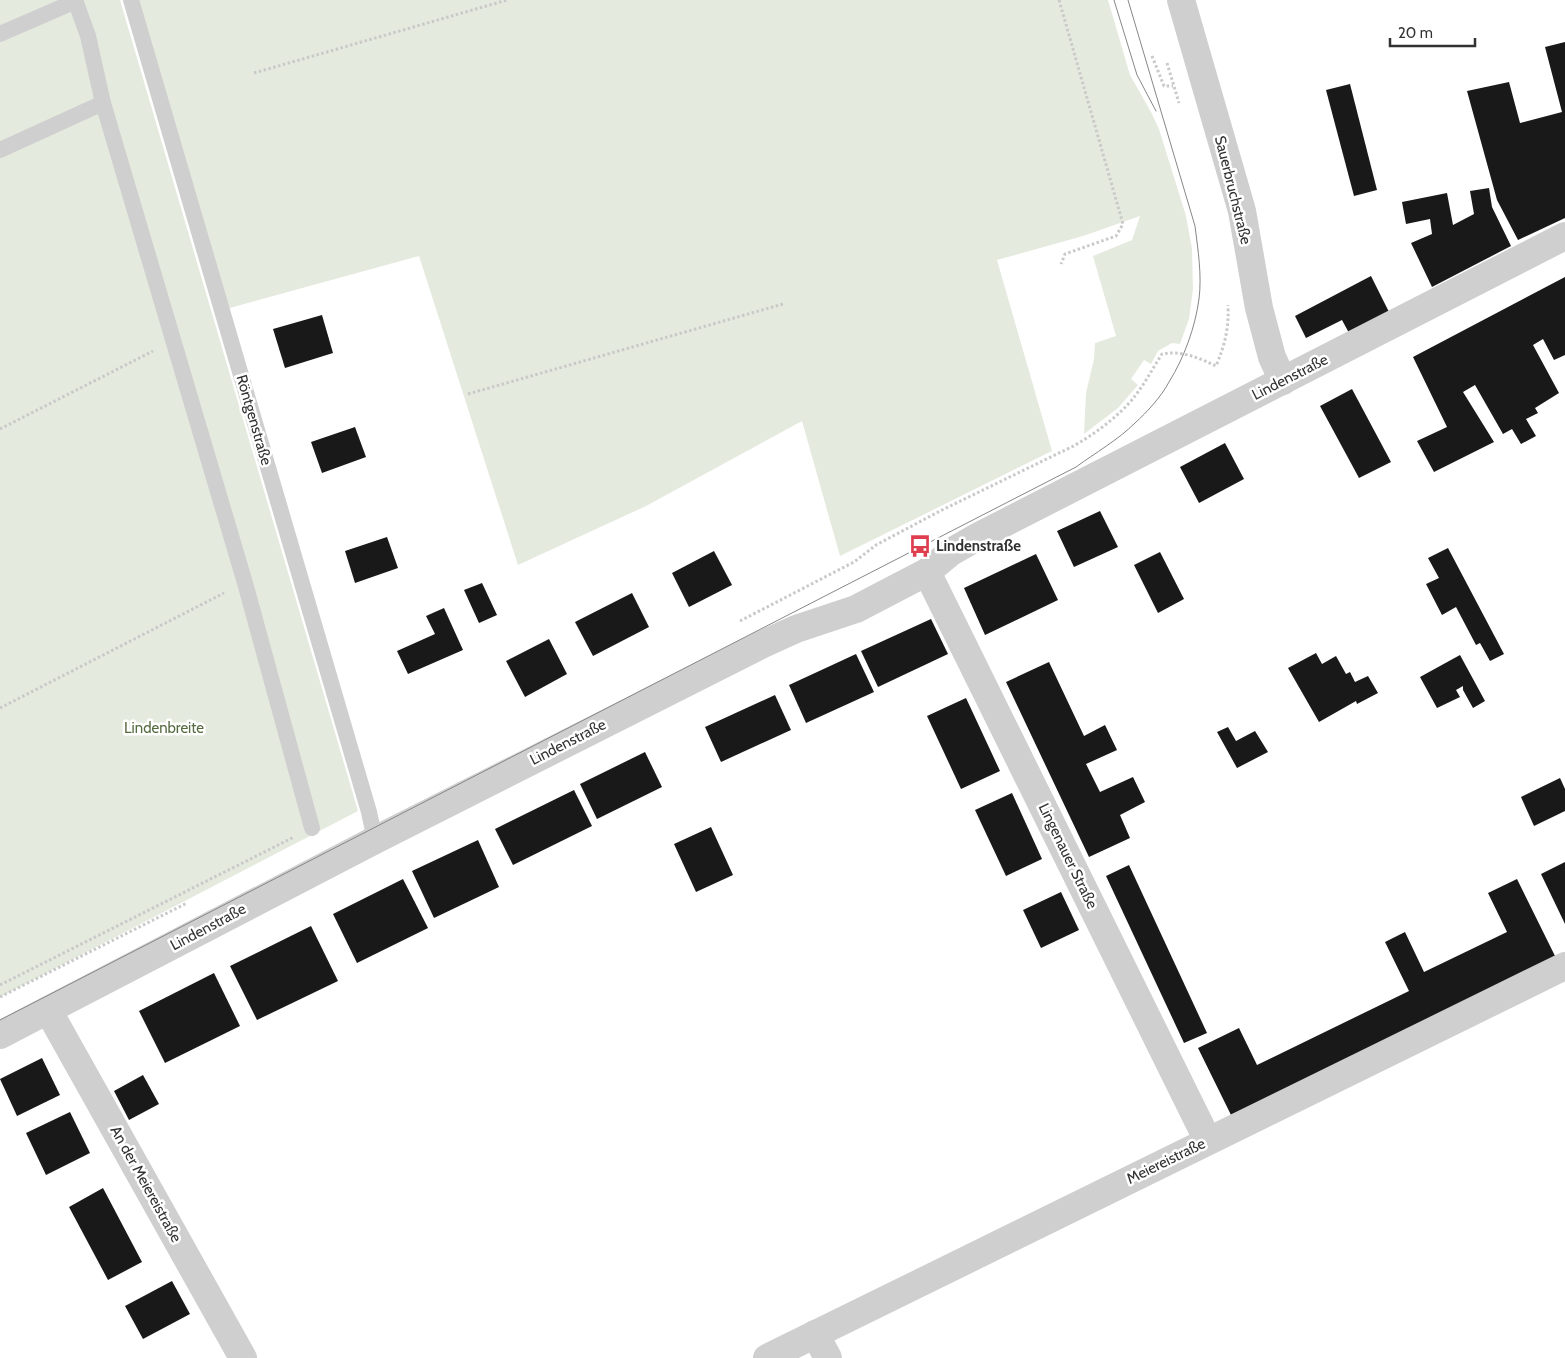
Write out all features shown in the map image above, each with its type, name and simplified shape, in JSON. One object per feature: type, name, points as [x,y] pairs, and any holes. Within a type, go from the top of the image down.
[{"type":"street","name":"Sauerbruchstraße","points":[[1180,0],[1242,211],[1259,308],[1272,357],[1283,381]]},
{"type":"street","name":"Lindenstraße","points":[[0,1035],[374,840],[763,644],[796,629],[856,609],[927,572],[951,552],[979,536],[1565,236]]},
{"type":"street","name":"Lingenauer Straße","points":[[927,572],[1208,1140]]},
{"type":"street","name":"Meiereistraße","points":[[768,1358],[1565,966]]},
{"type":"street","name":"An der Meiereistraße","points":[[48,1010],[243,1358]]},
{"type":"street","points":[[815,1334],[828,1358]]},
{"type":"lane","points":[[0,34],[76,0],[88,36],[103,103],[245,583],[312,828]]},
{"type":"lane","name":"Röntgenstraße","points":[[131,0],[366,802],[374,840]]},
{"type":"lane","points":[[0,150],[103,103]]},
{"type":"path","points":[[254,73],[507,0]]},
{"type":"path","points":[[1059,0],[1124,224],[1116,236],[1066,254],[1062,264]]},
{"type":"path","points":[[1152,56],[1164,86],[1173,86]]},
{"type":"path","points":[[1166,57],[1179,104]]},
{"type":"path","points":[[735,624],[854,562],[876,546],[942,510],[1075,446],[1110,421],[1135,397],[1162,354],[1169,352],[1196,357],[1216,366],[1224,347],[1229,323],[1227,298]]},
{"type":"path","points":[[468,394],[783,304]]},
{"type":"path","points":[[0,429],[174,340]]},
{"type":"path","points":[[0,708],[245,583]]},
{"type":"path","points":[[0,985],[312,828]]},
{"type":"path","points":[[0,997],[193,900]]},
{"type":"green space","name":"Lindenbreite","points":[[0,0],[120,0],[358,811],[0,997]]},
{"type":"green space","points":[[138,0],[1108,0],[1130,75],[1159,129],[1186,216],[1192,249],[1193,289],[1189,319],[1180,344],[1172,343],[1158,351],[1151,364],[1144,360],[1131,379],[1138,385],[1118,408],[1084,434],[1086,393],[1094,359],[1095,343],[1116,336],[1093,256],[1132,240],[1140,216],[1083,236],[997,260],[1052,451],[840,556],[802,421],[646,506],[518,565],[419,256],[226,309]]},
{"type":"building","points":[[1565,42],[1565,218],[1518,240],[1497,200],[1467,91],[1509,82],[1520,123],[1562,112],[1545,47]]},
{"type":"building","points":[[1350,84],[1377,190],[1354,196],[1326,90]]},
{"type":"building","points":[[1489,188],[1492,207],[1511,246],[1432,287],[1411,243],[1432,234],[1430,219],[1406,224],[1402,202],[1447,193],[1453,225],[1474,214],[1470,191]]},
{"type":"building","points":[[1371,276],[1389,312],[1349,333],[1342,320],[1306,338],[1295,316]]},
{"type":"building","points":[[1565,277],[1565,355],[1554,360],[1543,339],[1533,345],[1559,393],[1535,408],[1538,413],[1526,419],[1536,436],[1521,444],[1512,429],[1503,434],[1475,385],[1463,392],[1494,442],[1434,472],[1417,441],[1447,427],[1413,357]]},
{"type":"building","points":[[322,315],[333,353],[285,368],[273,329]]},
{"type":"building","points":[[1352,389],[1391,462],[1359,478],[1320,406]]},
{"type":"building","points":[[355,427],[366,457],[322,473],[311,442]]},
{"type":"building","points":[[1225,443],[1244,479],[1199,503],[1180,467]]},
{"type":"building","points":[[1100,511],[1118,547],[1074,567],[1057,531]]},
{"type":"building","points":[[387,537],[398,568],[355,583],[345,551]]},
{"type":"building","points":[[1448,548],[1504,654],[1490,661],[1480,643],[1476,645],[1456,607],[1442,615],[1426,584],[1439,578],[1428,558]]},
{"type":"building","points":[[714,551],[732,585],[689,607],[672,573]]},
{"type":"building","points":[[1160,552],[1184,599],[1158,613],[1134,565]]},
{"type":"building","points":[[1036,554],[1058,600],[985,635],[964,588]]},
{"type":"building","points":[[482,583],[497,615],[479,623],[464,590]]},
{"type":"building","points":[[632,593],[649,627],[593,656],[575,622]]},
{"type":"building","points":[[444,608],[463,650],[408,674],[397,651],[435,634],[426,616]]},
{"type":"building","points":[[931,619],[948,654],[878,687],[861,651]]},
{"type":"building","points":[[549,639],[567,674],[525,697],[506,661]]},
{"type":"building","points":[[1316,653],[1322,664],[1336,656],[1346,674],[1350,672],[1355,682],[1368,676],[1378,693],[1357,704],[1356,701],[1319,722],[1288,668]]},
{"type":"building","points":[[856,654],[874,692],[806,723],[789,685]]},
{"type":"building","points":[[1460,655],[1485,701],[1473,708],[1463,690],[1463,686],[1456,690],[1460,697],[1437,708],[1420,677]]},
{"type":"building","points":[[1049,662],[1084,736],[1105,725],[1117,750],[1086,764],[1100,792],[1133,777],[1145,802],[1120,815],[1130,838],[1089,857],[1006,682]]},
{"type":"building","points":[[775,695],[791,730],[721,762],[705,727]]},
{"type":"building","points":[[966,698],[1000,771],[961,789],[927,716]]},
{"type":"building","points":[[1228,727],[1236,741],[1255,731],[1268,752],[1237,768],[1217,732]]},
{"type":"building","points":[[645,752],[662,787],[597,819],[580,784]]},
{"type":"building","points":[[1560,778],[1565,789],[1565,811],[1534,826],[1521,797]]},
{"type":"building","points":[[574,790],[592,826],[513,865],[495,829]]},
{"type":"building","points":[[1012,793],[1042,859],[1006,876],[975,810]]},
{"type":"building","points":[[711,827],[733,875],[696,892],[674,844]]},
{"type":"building","points":[[478,840],[499,887],[434,918],[412,871]]},
{"type":"building","points":[[1565,862],[1565,924],[1541,874]]},
{"type":"building","points":[[1129,865],[1207,1033],[1184,1043],[1106,876]]},
{"type":"building","points":[[403,879],[428,928],[357,963],[333,914]]},
{"type":"building","points":[[1517,879],[1556,958],[1231,1115],[1198,1048],[1239,1028],[1257,1065],[1409,991],[1385,942],[1405,932],[1424,972],[1507,932],[1488,893]]},
{"type":"building","points":[[1061,892],[1079,930],[1041,948],[1023,910]]},
{"type":"building","points":[[311,926],[338,981],[257,1020],[230,966]]},
{"type":"building","points":[[214,973],[240,1026],[165,1063],[139,1011]]},
{"type":"building","points":[[42,1058],[60,1095],[17,1116],[0,1079]]},
{"type":"building","points":[[143,1075],[159,1104],[129,1120],[114,1091]]},
{"type":"building","points":[[70,1112],[90,1153],[46,1175],[26,1133]]},
{"type":"building","points":[[103,1188],[142,1262],[108,1280],[69,1207]]},
{"type":"building","points":[[172,1281],[190,1314],[143,1339],[125,1306]]},
{"type":"tram line","points":[[1114,0],[1137,75],[1156,111]]},
{"type":"tram line","points":[[0,1020],[1076,467],[1128,429],[1158,399],[1179,363],[1195,321],[1200,281],[1195,226],[1128,0]]},
{"type":"place","name":"Lindenstraße","points":[[920,546]]}]
